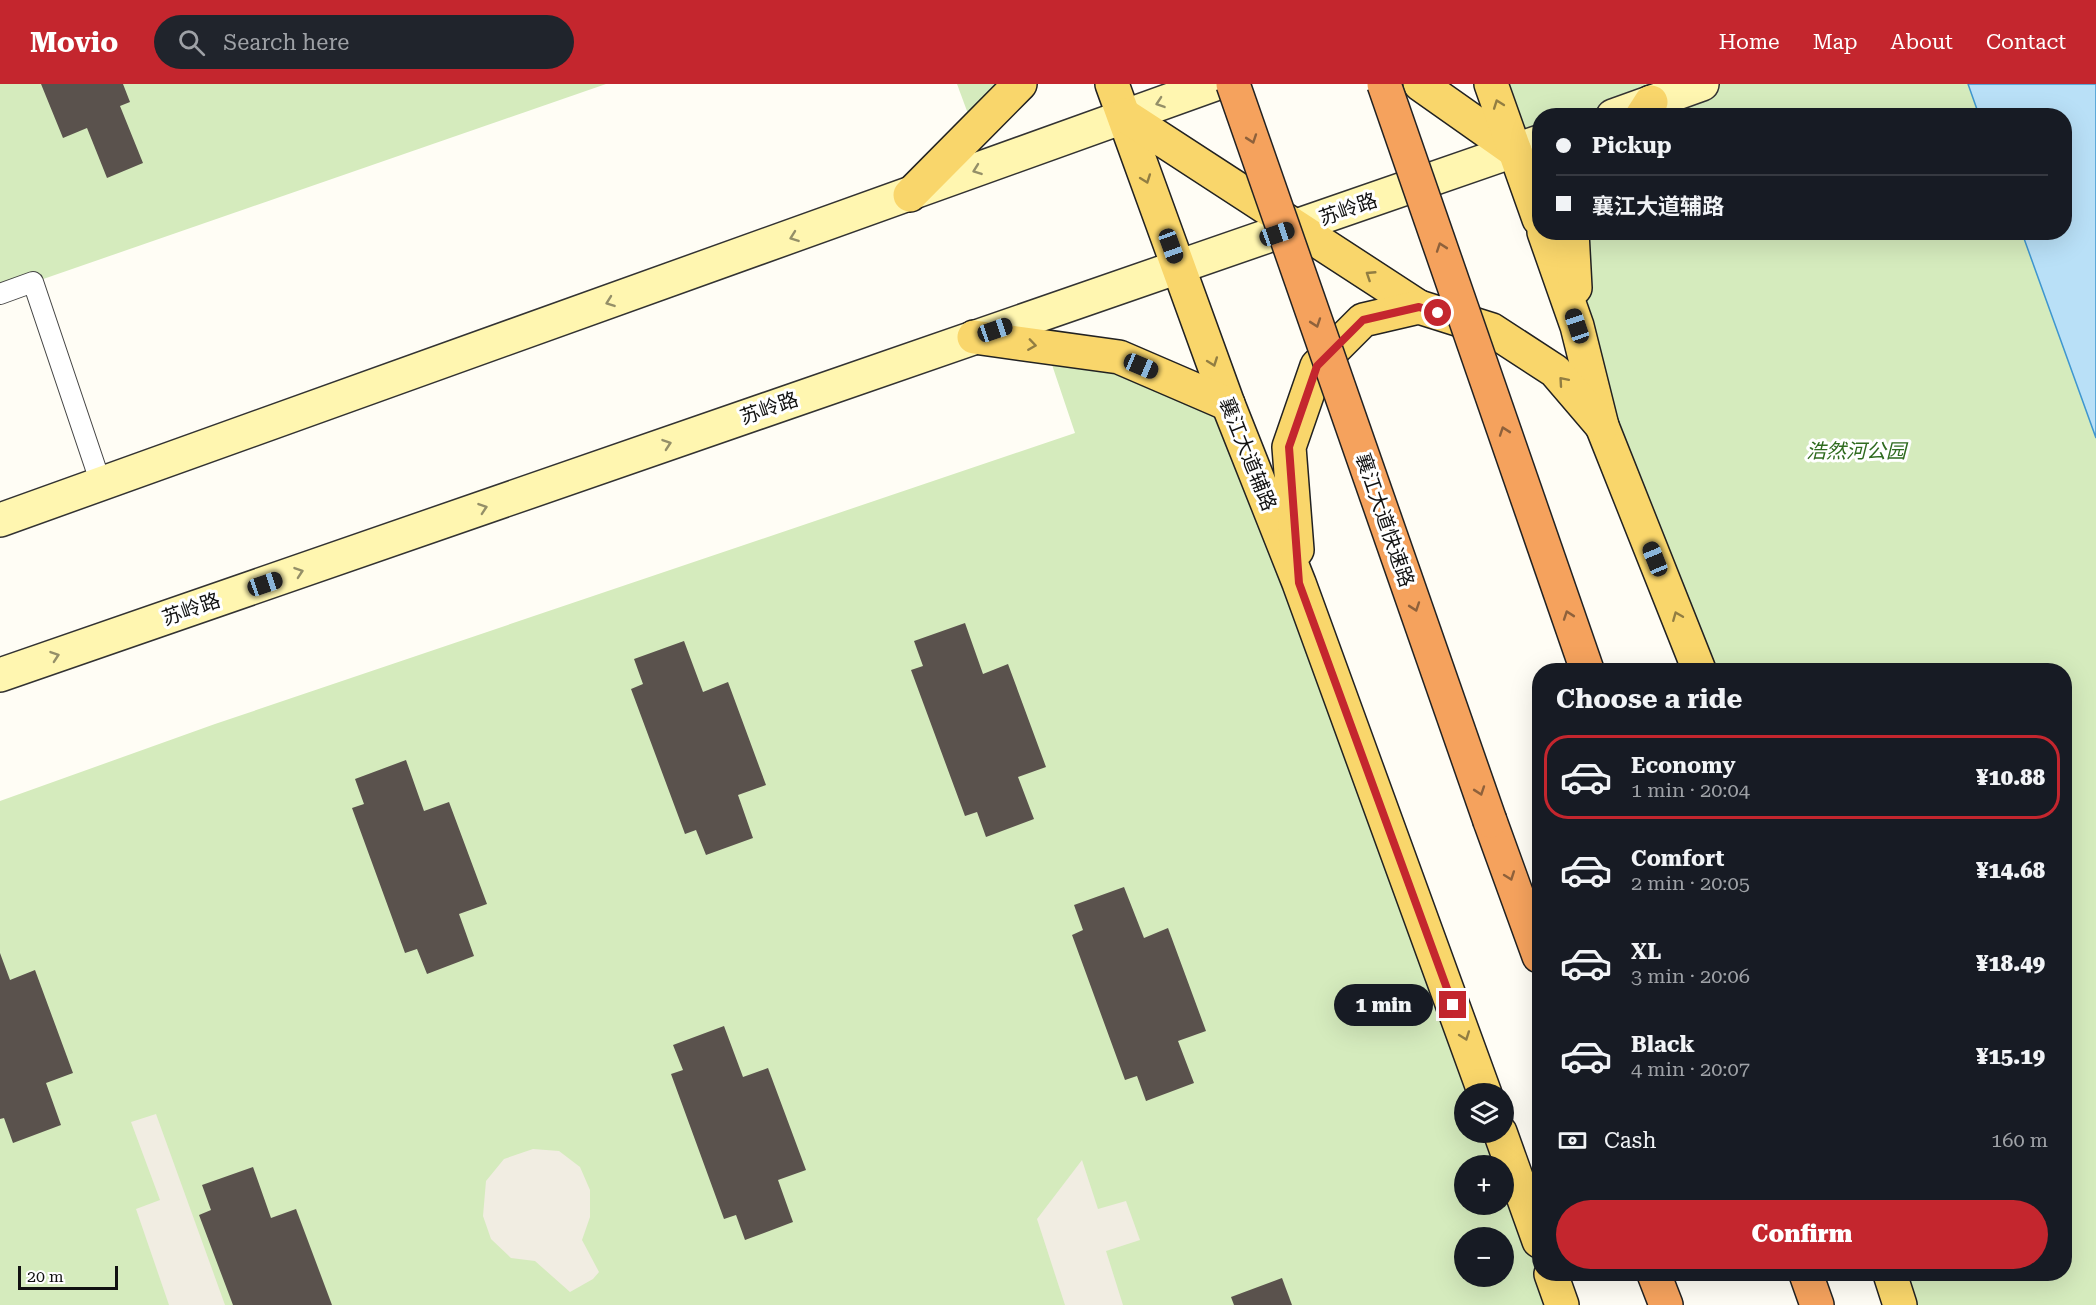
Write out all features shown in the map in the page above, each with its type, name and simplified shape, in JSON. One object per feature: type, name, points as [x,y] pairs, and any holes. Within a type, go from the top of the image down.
[{"type":"highway","name":"襄江大道快速路","points":[[1233,84],[1532,937]]},
{"type":"highway","points":[[1384,84],[1585,663]]},
{"type":"highway","points":[[1657,1281],[1666,1305]]},
{"type":"highway","points":[[1808,1281],[1817,1305]]},
{"type":"main road","points":[[910,195],[1020,84]]},
{"type":"main road","name":"襄江大道辅路","points":[[1112,84],[1228,404],[1299,583],[1481,1083]]},
{"type":"main road","points":[[0,520],[1215,84]]},
{"type":"main road","points":[[1420,84],[1527,146]]},
{"type":"main road","points":[[1491,84],[1527,146],[1532,176]]},
{"type":"main road","points":[[1649,108],[1702,84]]},
{"type":"main road","points":[[1124,115],[1419,307],[1492,330],[1555,371],[1602,426]]},
{"type":"main road","name":"苏岭路","points":[[0,675],[1527,146]]},
{"type":"main road","points":[[1547,240],[1577,326],[1602,426],[1696,663]]},
{"type":"main road","points":[[1572,240],[1577,326]]},
{"type":"main road","points":[[1299,583],[1289,447],[1317,366],[1363,320],[1419,307]]},
{"type":"main road","points":[[974,337],[1119,357],[1228,404]]},
{"type":"main road","points":[[1504,1143],[1532,1221]]},
{"type":"main road","points":[[1553,1281],[1562,1305]]},
{"type":"main road","points":[[1892,1281],[1900,1305]]},
{"type":"lane","points":[[0,294],[33,282],[101,484]]},
{"type":"green space","points":[[0,84],[606,84],[0,294]]},
{"type":"green space","points":[[957,84],[1020,84],[974,130]]},
{"type":"green space","name":"浩然河公园","points":[[1492,84],[2096,84],[2096,1305],[1900,1305],[1892,1281],[2072,1281],[2072,663],[1697,663],[1546,240],[2072,240],[2072,108],[1532,108],[1532,199]]},
{"type":"green space","points":[[1046,347],[1228,404],[1481,1083],[1454,1083],[1454,1143],[1504,1143],[1508,1155],[1454,1155],[1454,1215],[1514,1215],[1514,1172],[1532,1222],[1532,1281],[1544,1281],[1562,1305],[0,1305],[0,801],[215,724],[1075,433]]},
{"type":"shaded area","points":[[156,1114],[225,1305],[169,1305],[136,1209],[160,1200],[131,1122]]},
{"type":"shaded area","points":[[533,1149],[559,1151],[580,1167],[590,1190],[590,1217],[582,1240],[599,1272],[593,1279],[570,1292],[535,1261],[511,1258],[491,1239],[483,1216],[486,1181],[504,1159]]},
{"type":"shaded area","points":[[1082,1160],[1098,1209],[1126,1201],[1140,1240],[1106,1251],[1123,1305],[1065,1305],[1037,1219]]},
{"type":"water","points":[[1968,84],[2096,84],[2096,438],[2025,240],[2072,240],[2072,108],[1977,108]]},
{"type":"building","points":[[41,84],[123,84],[130,102],[120,106],[143,163],[107,178],[87,128],[63,138]]},
{"type":"building","points":[[965,623],[983,674],[1008,664],[1046,767],[1018,777],[1034,819],[986,837],[977,812],[965,816],[911,670],[923,666],[914,641]]},
{"type":"building","points":[[684,641],[703,692],[728,682],[766,785],[738,795],[753,838],[706,855],[696,830],[685,834],[631,689],[643,684],[634,659]]},
{"type":"building","points":[[406,760],[424,811],[449,802],[487,904],[459,914],[474,956],[427,974],[417,949],[405,953],[352,808],[364,804],[355,779]]},
{"type":"building","points":[[1124,887],[1144,938],[1168,928],[1206,1031],[1178,1041],[1194,1083],[1146,1101],[1137,1076],[1125,1080],[1072,935],[1083,930],[1074,905]]},
{"type":"building","points":[[0,953],[10,980],[35,970],[73,1073],[46,1083],[61,1125],[13,1143],[4,1118],[0,1119]]},
{"type":"building","points":[[724,1026],[743,1077],[768,1068],[806,1170],[778,1180],[793,1222],[745,1240],[736,1215],[724,1219],[671,1074],[683,1070],[673,1045]]},
{"type":"building","points":[[253,1167],[271,1218],[296,1209],[332,1305],[233,1305],[199,1215],[211,1210],[202,1185]]},
{"type":"building","points":[[1282,1278],[1292,1305],[1234,1305],[1231,1297]]},
{"type":"route","points":[[1438,313],[1419,307],[1363,320],[1317,366],[1289,447],[1299,583],[1453,1005]]}]
